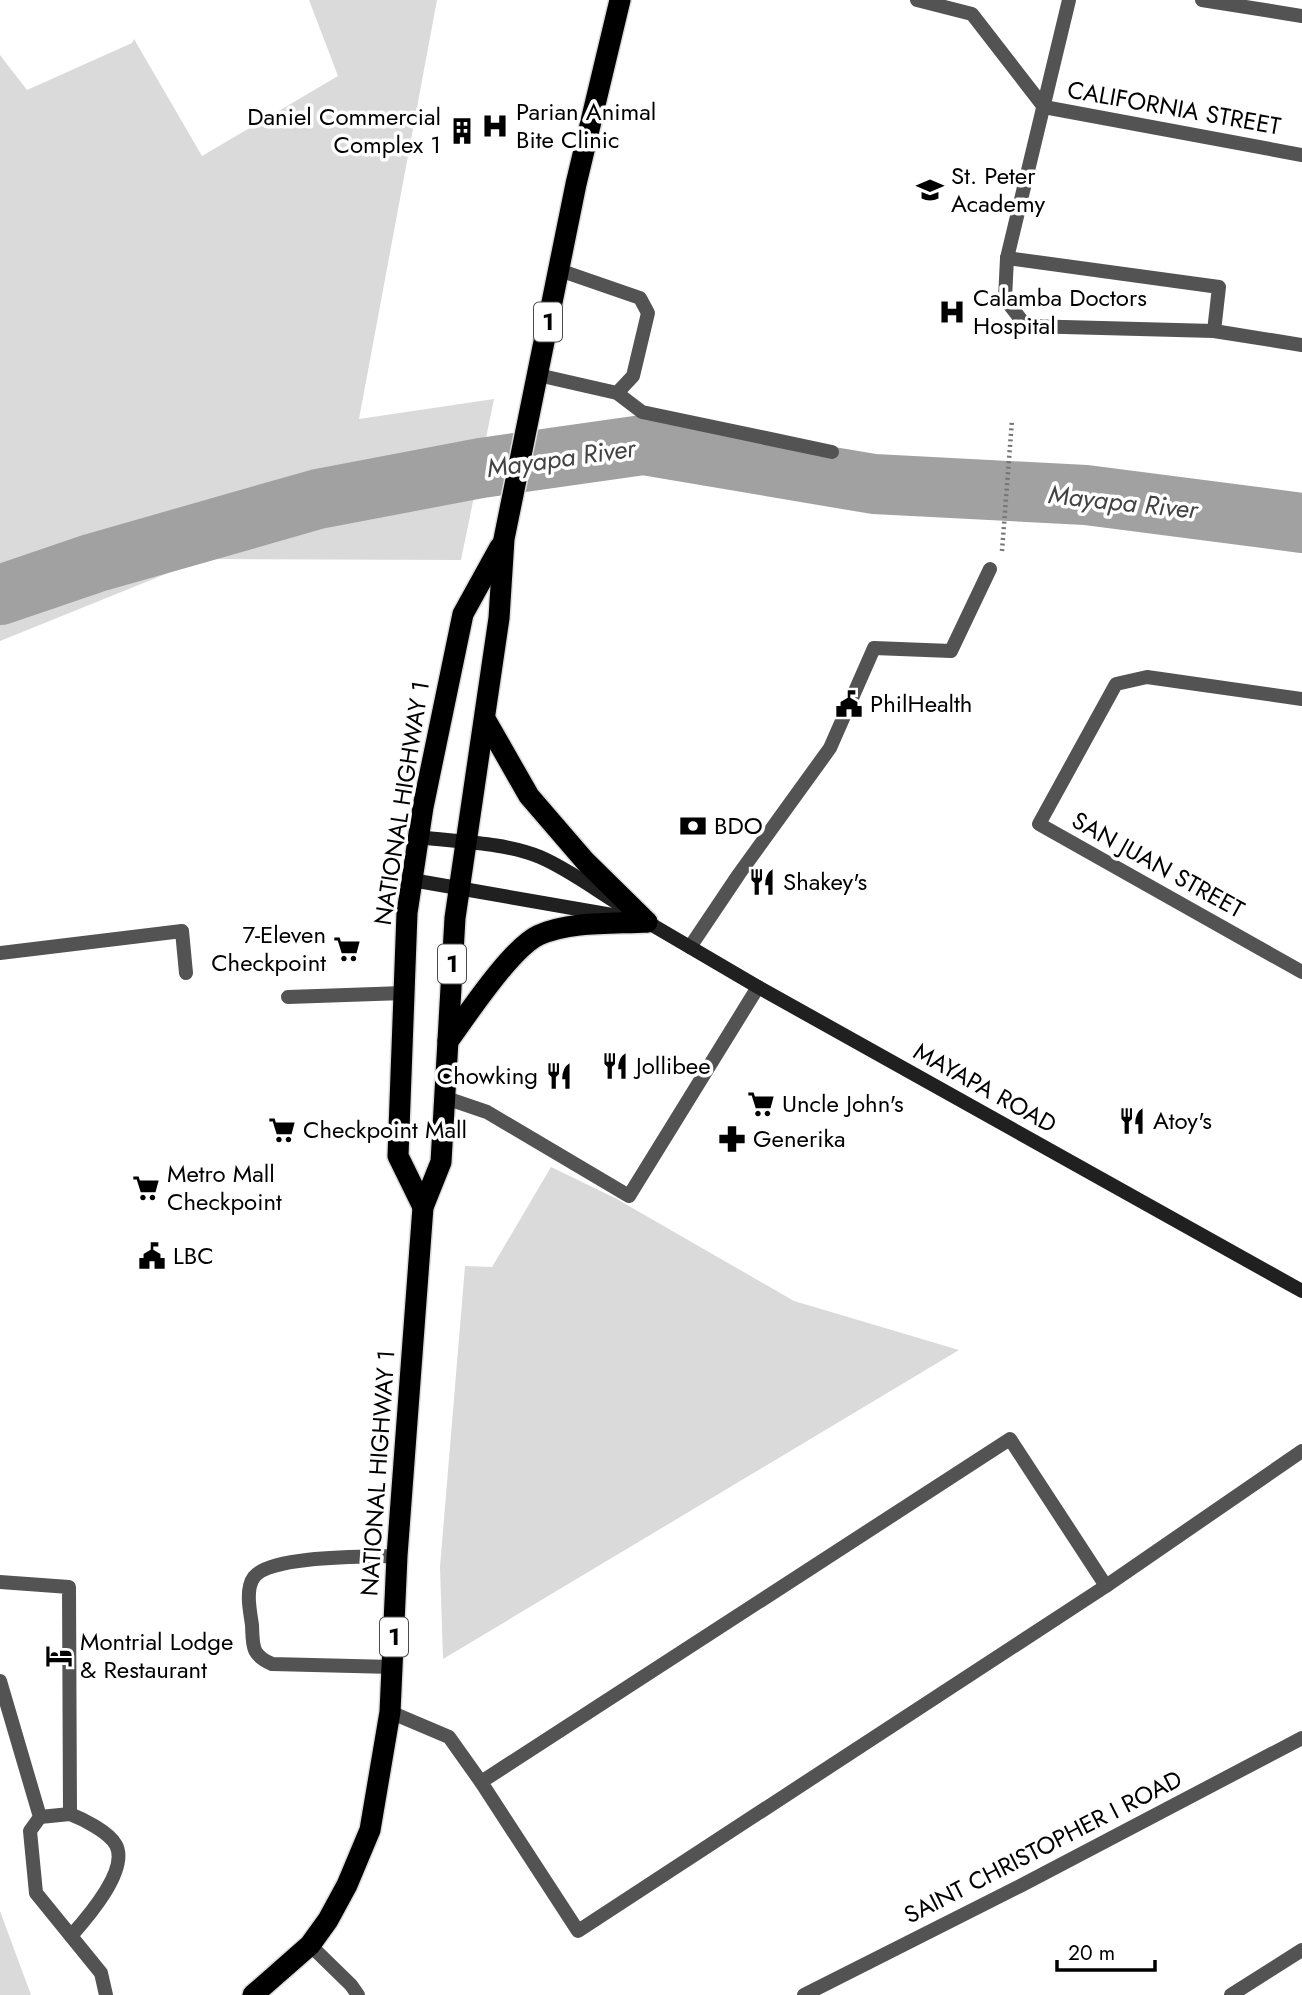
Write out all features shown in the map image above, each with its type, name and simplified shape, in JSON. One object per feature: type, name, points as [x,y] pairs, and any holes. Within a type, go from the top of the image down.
[{"type":"highway","name":"NATIONAL HIGHWAY 1","points":[[253,1995],[310,1945],[328,1920],[347,1885],[370,1830],[390,1712],[397,1556],[423,1207],[441,1162],[455,918],[499,618],[504,539],[576,184],[620,0]]},
{"type":"highway","name":"NATIONAL HIGHWAY 1","points":[[423,1207],[398,1156],[407,913],[411,880],[447,684],[463,614],[504,539]]},
{"type":"highway","points":[[485,719],[510,765],[536,804],[585,861],[646,922]]},
{"type":"highway","points":[[447,1041],[513,956],[531,940],[563,929],[646,922]]},
{"type":"main road","name":"MAYAPA ROAD","points":[[418,836],[517,850],[557,865],[646,922],[758,987],[1302,1292]]},
{"type":"main road","name":"MAYAPA ROAD","points":[[411,880],[646,922]]},
{"type":"street","name":"CALIFORNIA STREET","points":[[917,0],[972,14],[1044,107],[1302,155]]},
{"type":"street","points":[[1069,0],[1007,258],[1005,299],[1026,326],[1214,331],[1302,345]]},
{"type":"street","points":[[1202,0],[1302,16]]},
{"type":"street","points":[[1007,258],[1219,287],[1214,331]]},
{"type":"street","points":[[559,270],[640,298],[648,313],[633,376],[617,393]]},
{"type":"street","points":[[536,383],[617,393],[642,412],[832,452]]},
{"type":"street","points":[[690,947],[830,748],[874,648],[951,651],[990,569]]},
{"type":"street","name":"SAN JUAN STREET","points":[[1302,699],[1147,677],[1115,684],[1039,824],[1302,972]]},
{"type":"street","points":[[0,953],[182,931],[186,973]]},
{"type":"street","points":[[443,1097],[487,1112],[629,1196],[758,987]]},
{"type":"street","points":[[288,997],[404,993]]},
{"type":"street","points":[[481,1782],[1010,1439],[1106,1586]]},
{"type":"street","points":[[390,1712],[449,1737],[578,1931],[1106,1586],[1302,1451]]},
{"type":"street","points":[[393,1667],[272,1664],[262,1660],[253,1650],[249,1589],[254,1577],[270,1566],[296,1561],[397,1556]]},
{"type":"street","points":[[0,1582],[69,1587],[70,1814]]},
{"type":"street","points":[[0,1681],[40,1817]]},
{"type":"street","name":"SAINT CHRISTOPHER I ROAD","points":[[804,1995],[1022,1885],[1302,1738]]},
{"type":"street","points":[[71,1936],[99,1904],[119,1860],[116,1844],[89,1822],[70,1814],[40,1817],[30,1831],[36,1893],[101,1973],[106,1995]]},
{"type":"street","points":[[310,1945],[358,1995]]},
{"type":"street","points":[[1231,1995],[1302,1950]]},
{"type":"path","points":[[990,569],[1002,565],[1012,420]]},
{"type":"shaded area","points":[[309,0],[437,0],[359,419],[494,399],[461,560],[203,559],[0,641],[0,55],[27,90],[132,43],[134,39],[202,156],[338,76]]},
{"type":"shaded area","points":[[551,1167],[615,1198],[794,1301],[959,1350],[443,1659],[440,1567],[465,1266],[492,1267]]},
{"type":"shaded area","points":[[0,1911],[31,1995],[0,1995]]},
{"type":"waterway","name":"Mayapa River","points":[[0,595],[94,563],[318,499],[481,468],[643,445],[874,484],[1086,495],[1302,523]]},
{"type":"place","name":"Parian Animal Bite Clinic","points":[[495,126]]},
{"type":"place","name":"Daniel Commercial Complex 1","points":[[462,131]]},
{"type":"place","name":"St. Peter Academy","points":[[930,190]]},
{"type":"place","name":"Calamba Doctors Hospital","points":[[952,312]]},
{"type":"place","name":"PhilHealth","points":[[849,704]]},
{"type":"place","name":"BDO","points":[[693,826]]},
{"type":"place","name":"Shakey's","points":[[762,882]]},
{"type":"place","name":"7-Eleven Checkpoint","points":[[347,949]]},
{"type":"place","name":"Jollibee","points":[[615,1066]]},
{"type":"place","name":"Chowking","points":[[559,1076]]},
{"type":"place","name":"Uncle John's","points":[[761,1104]]},
{"type":"place","name":"Atoy's","points":[[1132,1121]]},
{"type":"place","name":"Checkpoint Mall","points":[[282,1130]]},
{"type":"place","name":"Generika","points":[[732,1139]]},
{"type":"place","name":"Metro Mall Checkpoint","points":[[146,1188]]},
{"type":"place","name":"LBC","points":[[152,1256]]},
{"type":"place","name":"Montrial Lodge & Restaurant","points":[[59,1656]]}]
